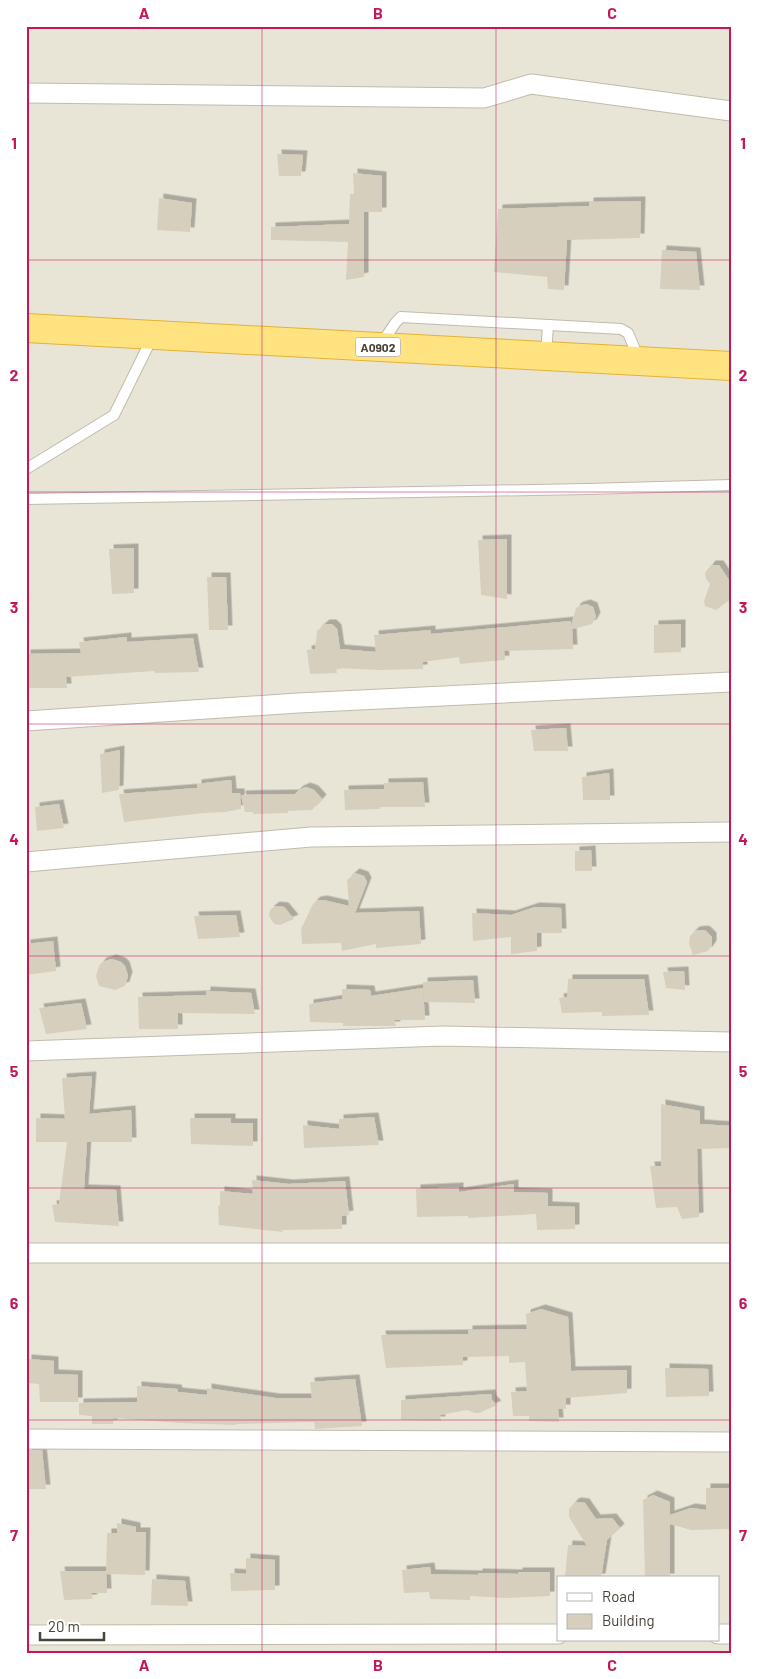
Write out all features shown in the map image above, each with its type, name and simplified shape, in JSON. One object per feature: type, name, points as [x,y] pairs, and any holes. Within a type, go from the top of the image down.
[{"type":"highway","name":"A0902","points":[[26,328],[731,366]]},
{"type":"street","points":[[26,93],[484,98],[531,84],[731,111]]},
{"type":"street","points":[[26,721],[298,703],[731,682]]},
{"type":"street","points":[[26,862],[311,837],[731,832]]},
{"type":"street","points":[[26,1052],[443,1036],[731,1042]]},
{"type":"street","points":[[26,1253],[731,1253]]},
{"type":"street","points":[[26,1439],[731,1442]]},
{"type":"street","points":[[26,1635],[557,1634]]},
{"type":"lane","points":[[379,347],[401,317],[621,330],[628,333],[639,361]]},
{"type":"lane","points":[[546,356],[548,325]]},
{"type":"lane","points":[[26,469],[114,415],[154,336]]},
{"type":"lane","points":[[26,499],[587,490],[731,485]]},
{"type":"shaded area","points":[[26,26],[731,26],[731,1653],[26,1653]]},
{"type":"building","points":[[277,154],[303,155],[301,176],[279,176]]},
{"type":"building","points":[[353,173],[382,176],[382,212],[364,212],[364,277],[346,280],[348,242],[271,240],[271,227],[349,224],[350,194],[354,194]]},
{"type":"building","points":[[159,198],[192,203],[190,232],[157,230]]},
{"type":"building","points":[[641,201],[640,238],[567,240],[564,290],[548,289],[547,277],[494,272],[498,209],[589,206],[589,202]]},
{"type":"building","points":[[662,250],[696,252],[700,290],[660,289]]},
{"type":"building","points":[[507,539],[507,599],[481,595],[478,540]]},
{"type":"building","points":[[134,548],[134,593],[112,594],[109,549]]},
{"type":"building","points":[[711,565],[719,565],[731,583],[731,599],[716,610],[705,606],[704,601],[710,584],[706,579],[705,573]]},
{"type":"building","points":[[207,577],[226,577],[228,630],[209,630]]},
{"type":"building","points":[[586,604],[593,607],[596,617],[592,624],[572,629],[573,649],[504,651],[505,660],[460,664],[459,657],[423,662],[423,669],[379,670],[336,668],[337,673],[310,674],[307,650],[315,649],[317,631],[325,624],[332,624],[337,629],[340,649],[376,652],[374,635],[431,630],[431,634],[571,621],[571,626],[576,608]]},
{"type":"building","points":[[681,624],[681,652],[654,653],[654,625]]},
{"type":"building","points":[[127,637],[127,642],[193,638],[199,672],[155,673],[154,671],[66,677],[67,688],[26,688],[26,654],[81,653],[79,642]]},
{"type":"building","points":[[566,728],[568,751],[534,751],[531,730]]},
{"type":"building","points":[[120,750],[119,790],[102,793],[100,754]]},
{"type":"building","points":[[609,773],[610,800],[583,800],[582,777]]},
{"type":"building","points":[[231,780],[232,793],[240,793],[241,809],[124,822],[119,794],[197,788],[197,784]]},
{"type":"building","points":[[423,782],[425,807],[380,807],[380,809],[345,810],[344,790],[384,789],[384,783]]},
{"type":"building","points":[[306,787],[314,790],[322,799],[312,810],[288,811],[288,813],[253,814],[253,812],[245,812],[241,795],[295,794]]},
{"type":"building","points":[[59,804],[64,828],[37,831],[35,807]]},
{"type":"building","points":[[591,850],[592,871],[575,871],[575,851]]},
{"type":"building","points":[[355,873],[364,876],[367,882],[355,913],[419,911],[421,944],[376,948],[376,944],[342,951],[341,943],[302,944],[301,929],[313,904],[316,901],[323,900],[349,906],[347,880]]},
{"type":"building","points":[[275,906],[284,907],[294,919],[280,925],[274,924],[269,916],[270,910]]},
{"type":"building","points":[[535,907],[561,908],[562,933],[537,933],[537,951],[511,954],[511,937],[473,941],[472,913],[511,915]]},
{"type":"building","points":[[236,915],[240,937],[198,939],[194,916]]},
{"type":"building","points":[[703,930],[712,937],[712,945],[708,951],[693,955],[689,944],[690,936],[695,931]]},
{"type":"building","points":[[53,941],[56,971],[26,975],[26,944]]},
{"type":"building","points":[[112,959],[121,962],[125,966],[128,976],[125,986],[115,990],[99,986],[96,976],[102,962]]},
{"type":"building","points":[[684,971],[685,990],[666,988],[663,972]]},
{"type":"building","points":[[568,979],[644,979],[649,1015],[602,1016],[602,1012],[562,1013],[559,998],[567,997]]},
{"type":"building","points":[[473,980],[475,1003],[424,1002],[423,982]]},
{"type":"building","points":[[423,988],[425,1020],[394,1020],[396,1026],[343,1026],[343,1023],[310,1022],[309,1004],[342,999],[342,989],[370,990],[371,996]]},
{"type":"building","points":[[206,991],[251,993],[255,1014],[178,1013],[178,1029],[139,1029],[138,997],[206,995]]},
{"type":"building","points":[[81,1003],[87,1029],[46,1034],[39,1008]]},
{"type":"building","points":[[92,1076],[89,1114],[131,1110],[132,1142],[87,1142],[84,1189],[116,1190],[119,1226],[55,1222],[52,1205],[59,1204],[67,1142],[36,1142],[36,1118],[65,1119],[62,1078]]},
{"type":"building","points":[[661,1104],[700,1111],[700,1124],[731,1126],[731,1148],[697,1149],[699,1217],[682,1219],[677,1207],[656,1208],[650,1166],[661,1166]]},
{"type":"building","points":[[374,1117],[379,1145],[304,1148],[303,1125],[339,1129],[339,1119]]},
{"type":"building","points":[[190,1118],[231,1118],[231,1123],[253,1123],[253,1146],[191,1144]]},
{"type":"building","points":[[252,1180],[289,1184],[345,1181],[349,1215],[342,1216],[342,1229],[282,1230],[283,1232],[219,1225],[218,1205],[220,1206],[220,1191],[253,1194]]},
{"type":"building","points":[[514,1184],[514,1192],[548,1193],[548,1206],[575,1207],[575,1229],[537,1230],[536,1214],[468,1218],[468,1216],[417,1217],[416,1189],[459,1187],[459,1192]]},
{"type":"building","points":[[541,1309],[568,1317],[571,1371],[627,1370],[627,1393],[566,1398],[566,1409],[558,1409],[559,1422],[529,1421],[529,1416],[513,1416],[511,1392],[527,1391],[525,1362],[509,1363],[509,1356],[463,1357],[463,1365],[386,1368],[381,1335],[468,1334],[468,1330],[527,1329],[526,1314]]},
{"type":"building","points":[[27,1359],[54,1361],[54,1374],[78,1375],[78,1402],[40,1402],[39,1384],[27,1383]]},
{"type":"building","points":[[665,1368],[708,1369],[709,1396],[666,1397]]},
{"type":"building","points":[[355,1379],[362,1426],[315,1429],[314,1422],[236,1425],[114,1418],[113,1424],[92,1424],[92,1416],[79,1415],[79,1403],[137,1402],[137,1386],[177,1389],[178,1392],[207,1395],[207,1388],[275,1398],[312,1398],[310,1382]]},
{"type":"building","points":[[491,1394],[492,1400],[497,1405],[479,1413],[467,1410],[440,1415],[441,1421],[401,1420],[401,1400]]},
{"type":"building","points":[[28,1450],[42,1450],[46,1489],[28,1489]]},
{"type":"building","points":[[706,1488],[730,1488],[731,1529],[691,1530],[670,1524],[670,1576],[645,1576],[643,1500],[653,1495],[670,1502],[670,1515],[691,1508],[706,1510]]},
{"type":"building","points":[[574,1503],[585,1503],[596,1519],[612,1518],[620,1528],[607,1540],[601,1576],[565,1576],[568,1545],[587,1546],[569,1517],[569,1509]]},
{"type":"building","points":[[117,1523],[136,1527],[136,1532],[146,1532],[145,1575],[106,1574],[107,1533],[117,1533]]},
{"type":"building","points":[[246,1558],[275,1560],[275,1590],[231,1591],[230,1573],[246,1574]]},
{"type":"building","points":[[430,1567],[431,1574],[478,1575],[478,1573],[518,1574],[518,1572],[550,1572],[550,1596],[505,1598],[470,1596],[470,1600],[430,1599],[429,1592],[404,1593],[402,1570]]},
{"type":"building","points":[[60,1571],[106,1571],[107,1593],[91,1593],[93,1599],[64,1600]]},
{"type":"building","points":[[152,1579],[185,1581],[188,1606],[151,1605]]}]
